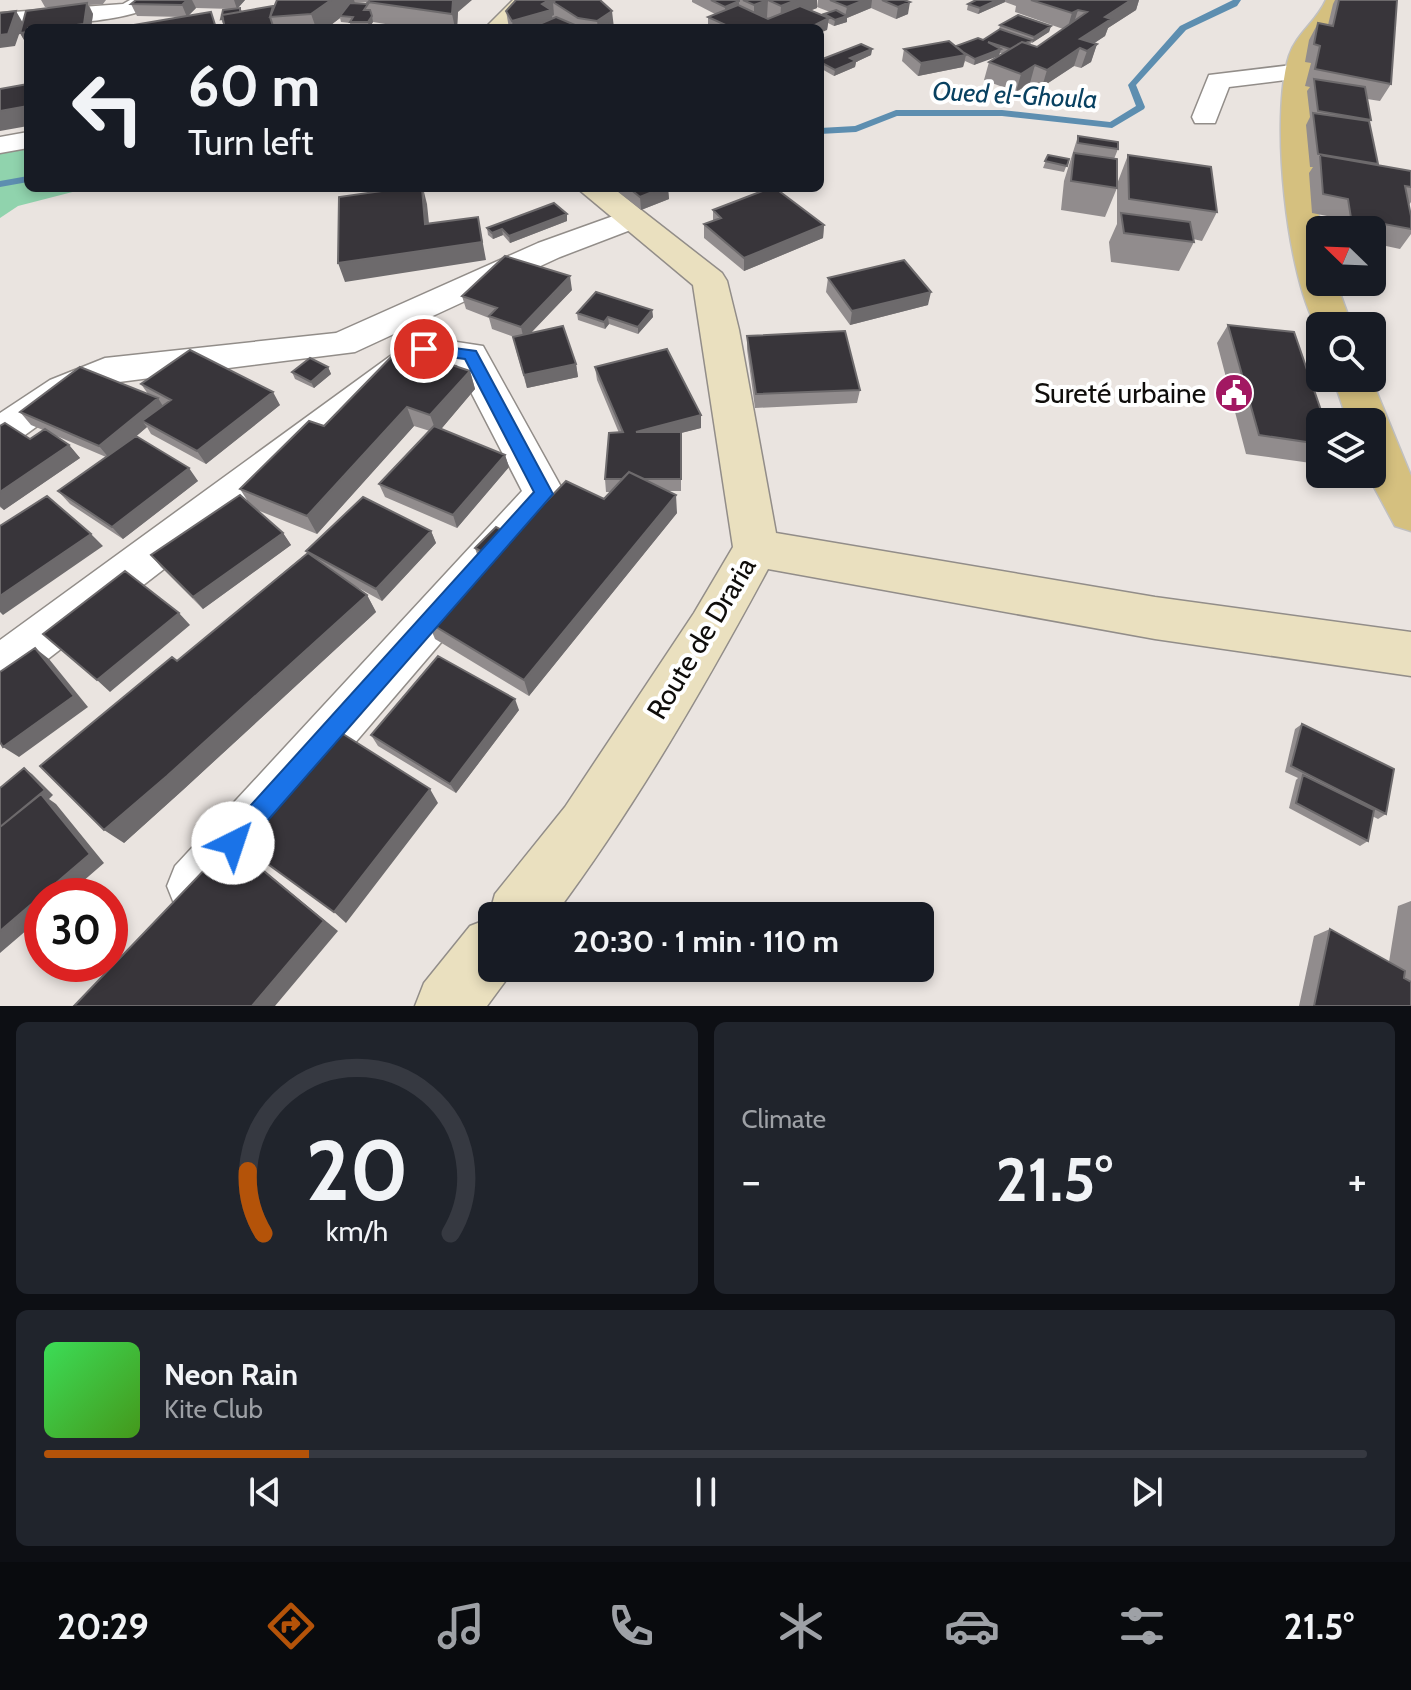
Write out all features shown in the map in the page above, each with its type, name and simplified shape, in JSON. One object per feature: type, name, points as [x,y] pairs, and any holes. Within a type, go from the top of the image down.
[{"type":"main road","points":[[501,24],[527,0]]},
{"type":"main road","points":[[1329,312],[1304,233],[1298,122],[1301,57],[1313,31],[1336,8],[1338,0]]},
{"type":"main road","name":"Route de Draria","points":[[528,902],[585,827],[711,628],[756,548],[721,330],[710,281],[598,192]]},
{"type":"main road","points":[[1386,469],[1411,514]]},
{"type":"main road","points":[[756,548],[1155,618],[1411,654]]},
{"type":"main road","points":[[447,1006],[478,966]]},
{"type":"street","points":[[0,20],[128,10],[147,0]]},
{"type":"street","points":[[1205,117],[1218,80],[1300,72]]},
{"type":"street","points":[[0,145],[24,141]]},
{"type":"street","points":[[0,668],[415,333],[549,250],[630,219]]},
{"type":"street","points":[[0,433],[63,389],[105,371],[415,333],[470,355],[544,494],[162,923]]},
{"type":"green space","points":[[24,136],[24,192],[72,192],[18,206],[0,218],[0,140]]},
{"type":"building","points":[[136,0],[187,0],[182,5],[131,4]]},
{"type":"building","points":[[277,0],[331,0],[311,14],[270,17]]},
{"type":"building","points":[[453,0],[452,14],[368,2]]},
{"type":"building","points":[[516,0],[549,0],[542,4],[551,10],[512,21],[506,11]]},
{"type":"building","points":[[600,0],[612,11],[597,21],[578,18],[553,2]]},
{"type":"building","points":[[711,0],[739,0],[739,1],[725,7]]},
{"type":"building","points":[[743,0],[768,0],[754,5]]},
{"type":"building","points":[[768,0],[796,0],[781,6]]},
{"type":"building","points":[[830,0],[864,0],[847,7]]},
{"type":"building","points":[[882,0],[904,0],[910,2],[898,7]]},
{"type":"building","points":[[976,0],[997,0],[980,8],[968,4]]},
{"type":"building","points":[[1031,0],[1131,0],[1105,17],[1111,19],[1080,39],[1097,44],[1087,51],[1080,48],[1047,70],[1035,65],[1021,74],[989,62],[1022,42],[1037,47],[1087,12],[1078,10],[1072,13]]},
{"type":"building","points":[[1339,0],[1397,0],[1391,84],[1315,69],[1320,46],[1314,44],[1318,23],[1333,26]]},
{"type":"building","points":[[87,3],[84,24],[24,24],[24,32],[20,33],[26,11]]},
{"type":"building","points":[[350,3],[368,4],[364,10],[370,10],[372,16],[368,22],[350,22],[353,17],[340,16]]},
{"type":"building","points":[[738,5],[768,19],[800,6],[829,18],[817,24],[723,24],[708,17]]},
{"type":"building","points":[[273,6],[270,17],[272,24],[224,24],[222,15]]},
{"type":"building","points":[[240,8],[240,12],[222,15],[221,19],[223,10]]},
{"type":"building","points":[[836,10],[847,16],[835,20],[824,14]]},
{"type":"building","points":[[16,11],[8,34],[0,35],[0,13]]},
{"type":"building","points":[[211,12],[215,24],[140,24]]},
{"type":"building","points":[[1018,15],[1051,26],[1034,37],[1000,25]]},
{"type":"building","points":[[556,17],[573,24],[539,24]]},
{"type":"building","points":[[1000,29],[1032,40],[1010,49],[988,42],[1001,49],[975,59],[956,46],[978,38],[983,40]]},
{"type":"building","points":[[949,41],[966,55],[921,63],[904,49]]},
{"type":"building","points":[[861,44],[872,49],[850,58],[856,61],[835,70],[824,64],[824,58]]},
{"type":"building","points":[[1314,79],[1365,87],[1371,120],[1318,111]]},
{"type":"building","points":[[24,85],[24,107],[0,111],[0,89]]},
{"type":"building","points":[[1313,113],[1369,121],[1378,164],[1318,154]]},
{"type":"building","points":[[1078,136],[1118,142],[1118,149],[1078,143]]},
{"type":"building","points":[[1074,153],[1117,159],[1117,188],[1071,181]]},
{"type":"building","points":[[1048,155],[1069,159],[1067,166],[1045,161]]},
{"type":"building","points":[[1128,155],[1211,167],[1217,212],[1129,199]]},
{"type":"building","points":[[1320,155],[1411,171],[1411,187],[1405,186],[1411,229],[1386,224],[1386,216],[1351,216],[1348,199],[1323,194]]},
{"type":"building","points":[[375,192],[422,192],[425,224],[478,217],[482,242],[338,263],[339,197]]},
{"type":"building","points":[[634,192],[652,192],[640,197]]},
{"type":"building","points":[[760,192],[780,192],[824,225],[744,258],[704,224],[721,218],[713,210]]},
{"type":"building","points":[[554,203],[567,214],[509,236],[502,229],[492,233],[487,228]]},
{"type":"building","points":[[1121,213],[1190,222],[1194,242],[1124,233]]},
{"type":"building","points":[[505,256],[570,276],[521,327],[489,316],[497,308],[462,296]]},
{"type":"building","points":[[904,260],[931,292],[852,311],[828,278]]},
{"type":"building","points":[[596,292],[652,310],[638,327],[608,317],[604,322],[577,313]]},
{"type":"building","points":[[1228,325],[1294,332],[1306,367],[1306,392],[1315,392],[1320,408],[1306,408],[1306,442],[1259,435]]},
{"type":"building","points":[[563,326],[576,364],[524,375],[513,337]]},
{"type":"building","points":[[845,331],[860,390],[756,394],[747,336]]},
{"type":"building","points":[[400,348],[470,371],[430,415],[407,407],[307,516],[240,489],[309,421],[324,426]]},
{"type":"building","points":[[667,349],[701,415],[636,432],[681,432],[681,479],[644,479],[629,472],[622,479],[605,479],[609,433],[623,432],[595,367]]},
{"type":"building","points":[[190,350],[273,392],[197,451],[142,421],[171,400],[141,384]]},
{"type":"building","points":[[310,358],[328,367],[311,382],[292,372]]},
{"type":"building","points":[[80,367],[158,398],[99,446],[20,412]]},
{"type":"building","points":[[5,423],[30,439],[45,429],[69,445],[0,492],[0,426]]},
{"type":"building","points":[[434,426],[505,455],[453,515],[379,484]]},
{"type":"building","points":[[136,436],[189,468],[112,527],[58,491]]},
{"type":"building","points":[[629,472],[676,495],[524,680],[428,622],[490,556],[475,548],[496,527],[513,536],[566,481],[604,499]]},
{"type":"building","points":[[240,495],[283,533],[193,597],[151,555]]},
{"type":"building","points":[[47,496],[91,534],[0,596],[0,526]]},
{"type":"building","points":[[363,497],[431,531],[376,589],[306,551]]},
{"type":"building","points":[[308,553],[367,595],[104,830],[40,766],[172,657],[177,661]]},
{"type":"building","points":[[125,571],[179,613],[97,680],[43,634]]},
{"type":"building","points":[[35,648],[74,696],[3,747],[0,742],[0,672]]},
{"type":"building","points":[[438,656],[515,699],[450,784],[371,735]]},
{"type":"building","points":[[1302,724],[1394,769],[1386,814],[1291,766]]},
{"type":"building","points":[[332,727],[430,789],[334,912],[232,838]]},
{"type":"building","points":[[24,768],[45,790],[0,827],[0,788]]},
{"type":"building","points":[[1303,775],[1374,810],[1368,841],[1296,803]]},
{"type":"building","points":[[41,794],[90,854],[62,878],[24,878],[24,910],[0,931],[0,827]]},
{"type":"building","points":[[230,843],[324,921],[252,1006],[74,1006],[97,982],[128,982],[128,950]]},
{"type":"building","points":[[1330,929],[1405,971],[1404,978],[1411,982],[1411,1006],[1314,1006]]},
{"type":"waterway","name":"Oued el-Ghoula","points":[[824,131],[856,129],[896,113],[1002,113],[1112,125],[1141,107],[1132,85],[1183,28],[1237,0]]},
{"type":"waterway","name":"Oued el-Ghoula","points":[[0,184],[24,180]]},
{"type":"place","name":"Sureté urbaine","points":[[1234,393]]},
{"type":"route","points":[[233,843],[544,494],[470,355],[424,349]]}]
